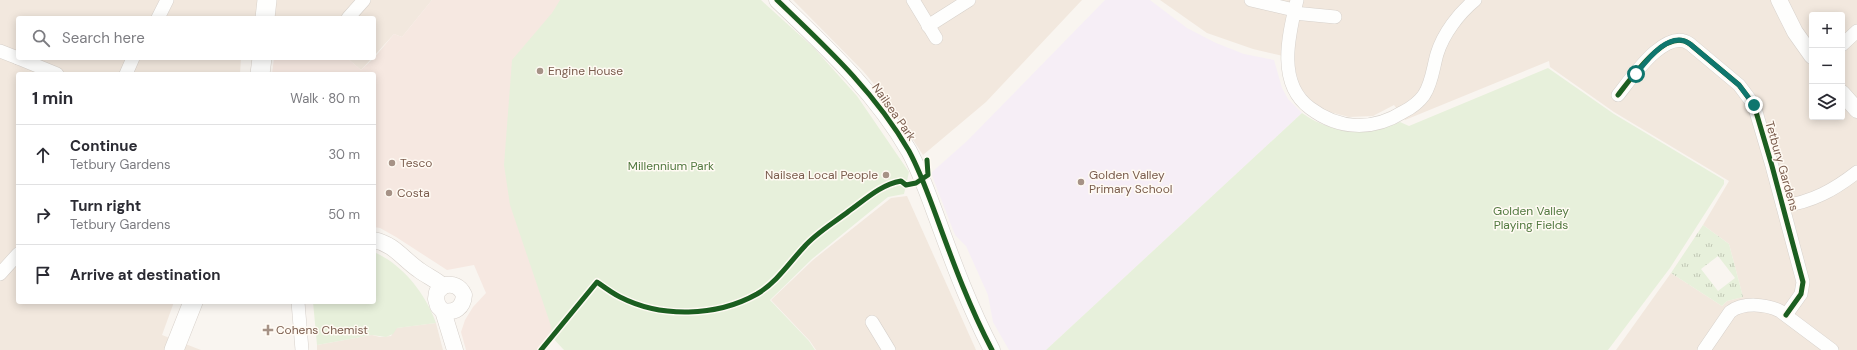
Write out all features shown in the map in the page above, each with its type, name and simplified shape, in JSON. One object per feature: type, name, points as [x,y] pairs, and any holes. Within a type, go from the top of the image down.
[{"type":"main road","points":[[265,16],[267,0]]},
{"type":"main road","points":[[260,72],[262,60]]},
{"type":"main road","points":[[174,350],[192,304]]},
{"type":"street","points":[[159,16],[167,0]]},
{"type":"street","points":[[350,16],[364,0]]},
{"type":"street","name":"Nailsea Park","points":[[777,0],[851,73],[884,113],[905,145],[922,179],[968,302],[992,350]]},
{"type":"street","points":[[913,0],[936,38]]},
{"type":"street","points":[[928,26],[969,0]]},
{"type":"street","points":[[1251,0],[1335,17]]},
{"type":"street","points":[[1779,0],[1795,32],[1809,52]]},
{"type":"street","points":[[1295,8],[1287,61],[1298,96],[1307,106],[1326,118],[1346,125],[1366,126],[1381,124],[1393,118],[1410,108],[1421,98],[1428,86],[1443,40],[1470,2]]},
{"type":"street","points":[[1845,42],[1857,31]]},
{"type":"street","name":"Tetbury Gardens","points":[[1618,95],[1644,64],[1661,48],[1678,40],[1688,42],[1739,85],[1750,99],[1756,110],[1804,285],[1799,298],[1786,315]]},
{"type":"street","points":[[0,51],[16,57]]},
{"type":"street","points":[[23,60],[52,72]]},
{"type":"street","points":[[127,72],[132,60]]},
{"type":"street","points":[[1845,96],[1857,110]]},
{"type":"street","name":"Tetbury Gardens","points":[[1783,206],[1799,204],[1820,196],[1841,184],[1857,172]]},
{"type":"street","points":[[376,240],[380,241],[399,252],[419,271],[432,276],[445,301],[456,350]]},
{"type":"street","points":[[0,274],[16,256]]},
{"type":"street","points":[[298,304],[302,350]]},
{"type":"street","points":[[1704,350],[1727,315],[1736,308],[1752,305],[1766,306],[1786,315],[1832,350]]},
{"type":"street","points":[[872,322],[890,350]]},
{"type":"shaded area","points":[[0,0],[432,0],[402,37],[394,34],[376,54],[376,16],[16,16],[16,60],[241,60],[240,72],[16,72],[16,304],[173,304],[162,335],[201,350],[0,350]]},
{"type":"shaded area","points":[[432,0],[562,0],[557,327],[537,350],[466,350],[461,332],[465,320],[473,307],[486,293],[474,265],[447,270],[396,237],[376,227],[376,72],[272,72],[274,60],[349,60],[361,70],[372,60],[376,60],[376,56],[394,34],[402,37]]},
{"type":"shaded area","points":[[793,0],[1082,0],[986,102],[923,155],[885,97],[863,71]]},
{"type":"shaded area","name":"Golden Valley Primary School","points":[[1105,0],[1150,0],[1187,28],[1216,43],[1244,54],[1274,60],[1282,88],[1288,99],[1302,113],[1046,350],[1009,350],[993,322],[988,295],[966,246],[955,235],[931,173],[967,141]]},
{"type":"shaded area","points":[[1160,0],[1857,0],[1857,350],[1616,350],[1671,273],[1722,306],[1727,301],[1743,297],[1729,244],[1703,225],[1729,181],[1614,112],[1550,67],[1549,61],[1405,120],[1394,105],[1373,116],[1349,117],[1326,111],[1313,103],[1300,87],[1292,58],[1253,49],[1207,33]]},
{"type":"shaded area","points":[[349,60],[370,60],[361,70]]},
{"type":"shaded area","points":[[907,196],[976,350],[816,350],[810,341],[771,300],[813,260],[891,198]]},
{"type":"shaded area","points":[[436,323],[443,350],[317,350],[317,345],[372,335],[380,337],[391,336],[396,328]]},
{"type":"green space","name":"Millennium Park","points":[[560,0],[761,0],[814,48],[857,96],[909,172],[904,194],[888,197],[812,259],[770,300],[809,341],[815,350],[564,350],[549,334],[552,329],[510,205],[504,165],[512,60],[552,13]]},
{"type":"green space","name":"Golden Valley Playing Fields","points":[[1548,68],[1614,114],[1724,180],[1724,184],[1670,268],[1608,350],[1046,350],[1302,113],[1325,125],[1350,131],[1375,129],[1400,122],[1409,126]]},
{"type":"green space","points":[[1703,225],[1729,244],[1743,297],[1727,301],[1722,306],[1671,273]],"holes":[[[1718,256],[1735,278],[1718,291],[1701,269]]]},
{"type":"green space","points":[[376,253],[394,264],[412,281],[426,301],[436,323],[397,328],[393,334],[386,337],[372,335],[317,345],[313,304],[376,304]]},
{"type":"cycle path","points":[[777,0],[849,71],[881,109],[909,151],[925,185],[963,286],[992,350]]},
{"type":"cycle path","points":[[1618,95],[1640,67],[1660,48],[1670,42],[1681,40],[1690,44],[1739,85],[1754,105],[1803,282],[1801,294],[1786,315]]},
{"type":"cycle path","points":[[541,350],[597,282],[617,295],[636,304],[653,309],[688,312],[706,311],[741,302],[757,294],[771,284],[814,237],[874,193],[886,186],[901,181],[906,185],[916,183],[928,175],[927,160]]},
{"type":"place","name":"Engine House","points":[[540,71]]},
{"type":"place","name":"Tesco","points":[[392,163]]},
{"type":"place","name":"Nailsea Local People","points":[[886,175]]},
{"type":"place","name":"Golden Valley Primary School","points":[[1081,182]]},
{"type":"place","name":"Costa","points":[[389,193]]},
{"type":"place","name":"Cohens Chemist","points":[[268,330]]},
{"type":"route","points":[[1636,74],[1652,55],[1664,45],[1678,40],[1686,41],[1739,85],[1754,105]]}]
